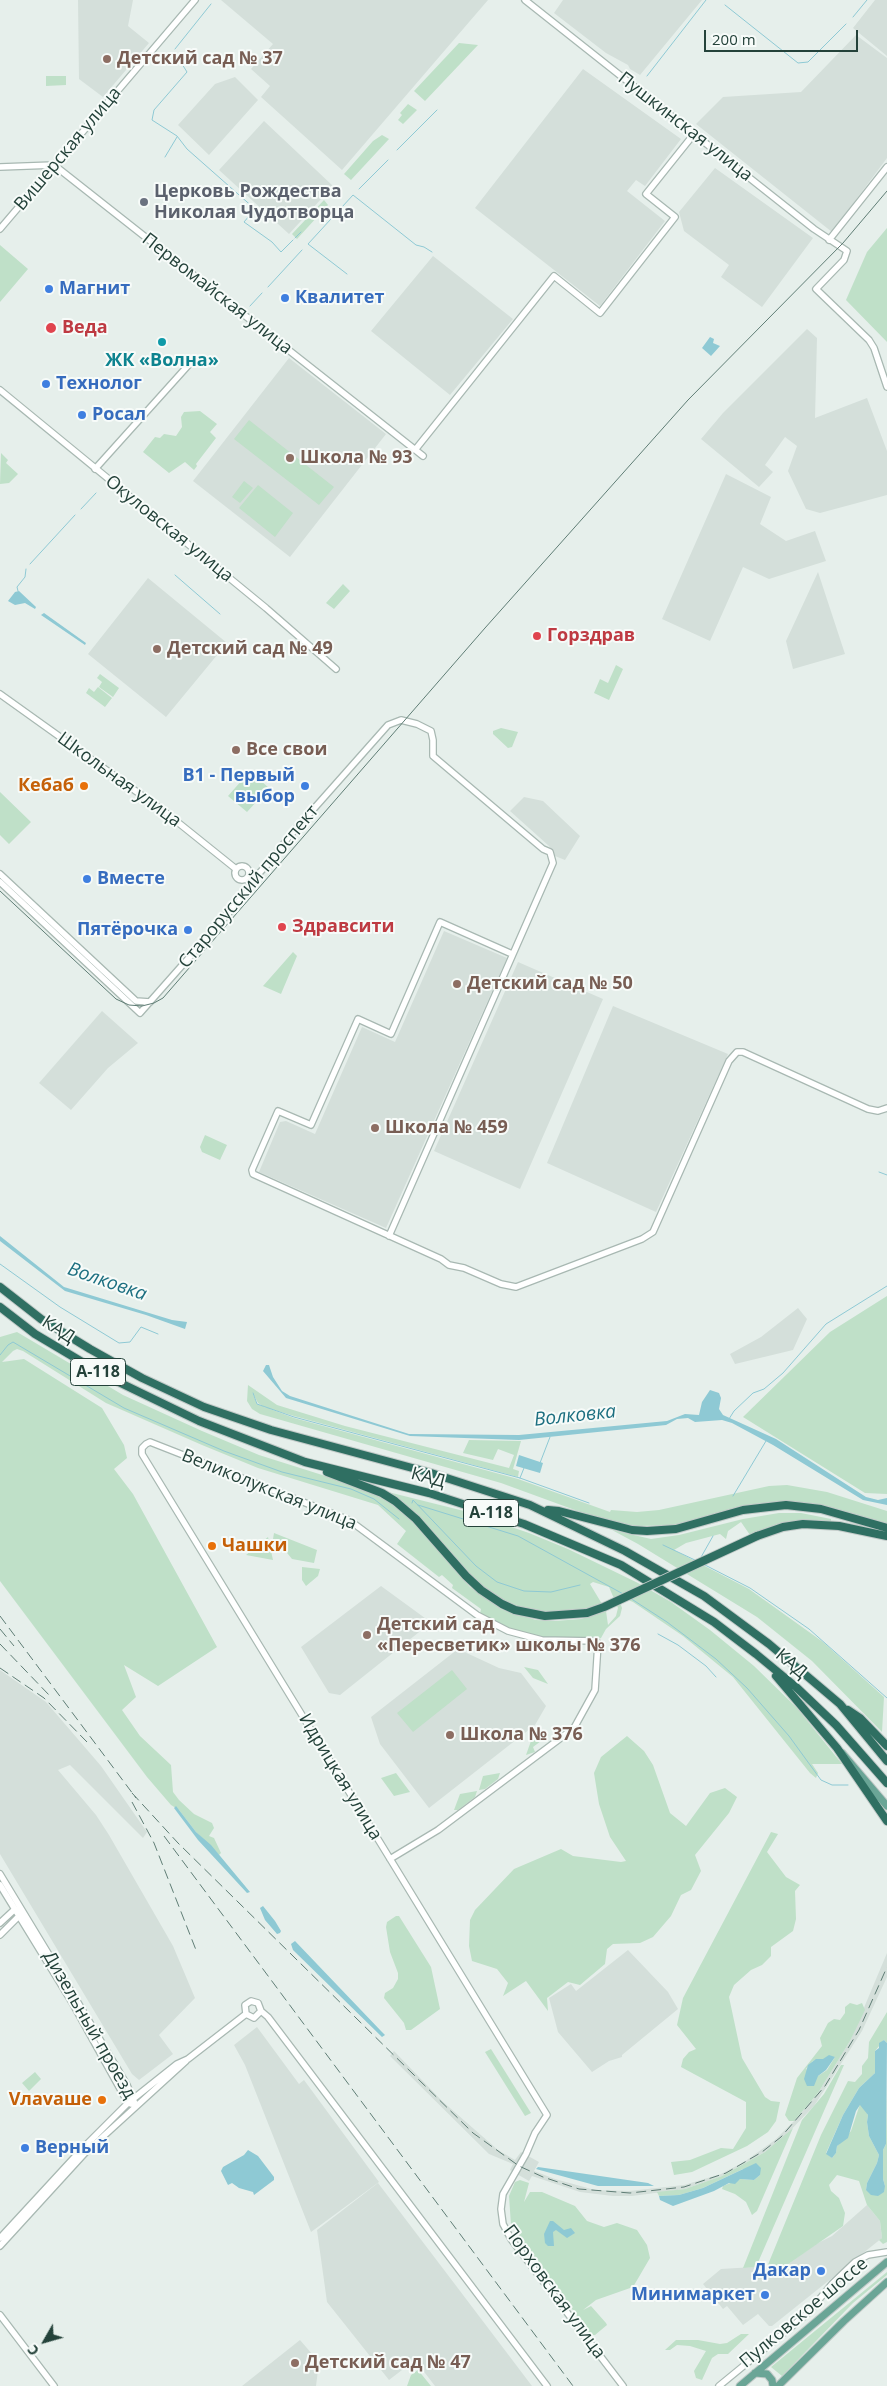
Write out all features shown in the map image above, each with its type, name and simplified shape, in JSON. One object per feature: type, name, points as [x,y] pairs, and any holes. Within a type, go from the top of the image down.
[{"type":"highway","name":"КАД","points":[[0,1287],[41,1318],[90,1348],[142,1378],[204,1407],[280,1433],[440,1476],[543,1510],[625,1551],[704,1596],[749,1628],[840,1704],[887,1761]]},
{"type":"highway","name":"КАД","points":[[0,1307],[35,1334],[124,1387],[199,1422],[305,1462],[429,1494],[524,1524],[612,1561],[689,1605],[756,1654],[796,1687],[858,1750],[887,1783]]},
{"type":"highway","points":[[305,1462],[382,1493],[395,1501],[416,1519],[466,1576],[481,1590],[515,1610],[546,1616],[587,1612],[604,1607],[757,1536],[783,1527],[823,1524],[887,1536]]},
{"type":"highway","points":[[543,1510],[559,1511],[632,1530],[647,1531],[676,1530],[757,1508],[793,1505],[821,1509],[887,1528]]},
{"type":"highway","points":[[756,1654],[847,1759],[887,1821]]},
{"type":"highway","points":[[840,1704],[860,1718],[885,1743]]},
{"type":"main road","points":[[847,1759],[887,1806]]},
{"type":"main road","name":"Пулковское шоссе","points":[[740,2386],[887,2262]]},
{"type":"main road","name":"Пулковское шоссе","points":[[778,2386],[848,2317],[887,2282]]},
{"type":"main road","points":[[755,2373],[767,2374],[772,2380],[773,2386]]},
{"type":"street","name":"Вишерская улица","points":[[0,229],[194,0]]},
{"type":"street","name":"Пушкинская улица","points":[[525,0],[829,240],[847,252],[844,260],[816,289],[869,340],[874,348],[887,388]]},
{"type":"street","points":[[415,450],[554,276],[600,313],[675,217],[646,194],[694,134]]},
{"type":"street","points":[[0,167],[54,166]]},
{"type":"street","name":"Первомайская улица","points":[[54,166],[423,456]]},
{"type":"street","points":[[829,240],[887,167]]},
{"type":"street","points":[[95,469],[194,360]]},
{"type":"street","name":"Окуловская улица","points":[[0,390],[266,608],[336,669]]},
{"type":"street","name":"Школьная улица","points":[[0,694],[171,817],[236,869]]},
{"type":"street","name":"Старорусский проспект","points":[[0,882],[140,1013],[247,892],[249,880],[356,759],[388,725],[401,720],[429,730],[433,734],[433,756],[542,850],[552,854],[553,863],[512,954]]},
{"type":"street","name":"Школьная улица","points":[[239,866],[245,867],[249,872],[249,880],[238,880],[234,874],[236,869],[239,866]]},
{"type":"street","points":[[0,874],[136,1001],[150,1002]]},
{"type":"street","points":[[389,1236],[512,954],[440,922],[391,1034],[358,1018],[311,1125],[278,1111],[252,1170],[253,1174],[389,1236],[441,1259],[449,1266],[464,1268],[512,1287],[524,1285],[647,1236],[656,1226],[732,1057],[736,1052],[743,1052],[868,1108],[878,1111],[887,1108]]},
{"type":"street","name":"Великолукская улица","points":[[150,1442],[349,1520],[477,1615],[508,1631],[542,1640],[596,1641],[598,1643],[596,1690],[574,1728],[438,1830],[390,1859]]},
{"type":"street","name":"Идрицкая улица","points":[[150,1442],[142,1448],[142,1454],[547,2115]]},
{"type":"street","name":"Дизельный проезд","points":[[0,1874],[134,2098],[136,2106]]},
{"type":"street","name":"Дизельный проезд","points":[[0,1885],[76,2008],[128,2103],[136,2106]]},
{"type":"street","points":[[0,1923],[14,1910],[23,1910],[19,1918],[0,1934]]},
{"type":"street","points":[[246,2014],[245,2005],[251,2001],[259,2004],[261,2011],[268,2017],[547,2386]]},
{"type":"street","points":[[246,2014],[254,2018],[261,2011]]},
{"type":"street","points":[[0,2238],[82,2149],[128,2103],[177,2064],[188,2058],[246,2014]]},
{"type":"street","points":[[0,2246],[85,2153],[180,2068],[188,2058]]},
{"type":"street","name":"Порховская улица","points":[[547,2115],[535,2133],[526,2154],[503,2194],[501,2216],[503,2224],[511,2239],[623,2386]]},
{"type":"street","points":[[719,2386],[807,2314],[849,2267],[868,2255],[887,2252]]},
{"type":"street","points":[[0,2315],[54,2386]]},
{"type":"street","points":[[724,2386],[728,2379]]},
{"type":"shaded area","name":"Детский сад № 37","points":[[78,0],[133,0],[128,26],[149,43],[103,97],[79,79]]},
{"type":"shaded area","points":[[221,0],[488,0],[342,170],[261,97],[270,86],[251,69],[273,44]]},
{"type":"shaded area","points":[[563,0],[702,0],[640,75],[630,69],[628,65],[606,53],[554,13]]},
{"type":"shaded area","points":[[875,0],[887,0],[887,56],[853,28]]},
{"type":"shaded area","points":[[856,35],[887,58],[887,158],[832,232],[696,124],[723,97],[801,92]]},
{"type":"shaded area","points":[[583,69],[681,139],[645,186],[636,180],[627,191],[665,221],[600,306],[475,208]]},
{"type":"shaded area","points":[[235,77],[258,100],[209,155],[178,125],[215,84]]},
{"type":"shaded area","points":[[264,121],[333,186],[289,234],[219,170]]},
{"type":"shaded area","points":[[715,168],[813,238],[762,307],[721,277],[729,265],[684,231],[679,212]]},
{"type":"shaded area","points":[[433,256],[513,319],[450,395],[371,331]]},
{"type":"shaded area","points":[[807,329],[817,338],[815,418],[867,398],[887,451],[887,495],[820,513],[806,509],[788,471],[797,446],[785,437],[765,465],[773,472],[759,487],[701,439],[723,413]]},
{"type":"shaded area","name":"Школа № 93","points":[[289,358],[386,434],[290,557],[193,481]]},
{"type":"shaded area","points":[[726,474],[771,497],[760,524],[786,541],[815,531],[826,561],[769,579],[743,567],[710,641],[662,619]]},
{"type":"shaded area","points":[[818,572],[845,654],[793,669],[786,641]]},
{"type":"shaded area","name":"Детский сад № 49","points":[[148,578],[227,643],[166,717],[88,654]]},
{"type":"shaded area","points":[[524,797],[543,801],[580,836],[565,860],[555,856],[549,846],[510,811]]},
{"type":"shaded area","name":"Школа № 459","points":[[444,931],[507,958],[386,1228],[259,1172],[280,1122],[286,1121],[315,1134],[362,1027],[395,1042]]},
{"type":"shaded area","points":[[518,962],[603,999],[520,1189],[434,1151]]},
{"type":"shaded area","points":[[613,1006],[728,1054],[656,1212],[547,1163]]},
{"type":"shaded area","points":[[102,1011],[138,1043],[108,1068],[71,1110],[39,1083]]},
{"type":"shaded area","points":[[798,1308],[807,1319],[793,1350],[735,1364],[730,1354],[761,1337]]},
{"type":"shaded area","name":"Детский сад «Пересветик» школы № 376","points":[[381,1586],[429,1621],[428,1625],[340,1695],[329,1693],[301,1647]]},
{"type":"shaded area","name":"Школа № 376","points":[[458,1649],[499,1668],[521,1673],[546,1706],[535,1725],[429,1808],[380,1744],[371,1717]]},
{"type":"shaded area","points":[[0,1670],[46,1702],[101,1766],[147,1832],[143,1838],[70,1765],[58,1770],[96,1815],[109,1835],[173,1946],[195,1998],[159,2035],[173,2054],[139,2080],[132,2074],[0,1854]]},
{"type":"shaded area","points":[[628,1950],[668,1992],[678,2009],[622,2055],[622,2057],[609,2061],[592,2072],[558,2032],[549,1998],[571,1984],[576,1991]]},
{"type":"shaded area","points":[[887,1953],[887,1977],[862,2031],[814,2106],[782,2139],[765,2152],[722,2176],[685,2189],[632,2196],[613,2196],[580,2192],[532,2176],[529,2181],[510,2170],[513,2164],[489,2154],[390,2056],[394,2051],[442,2101],[498,2150],[515,2160],[521,2152],[539,2162],[534,2171],[595,2190],[629,2191],[684,2185],[721,2174],[744,2162],[775,2140],[794,2121],[818,2093],[850,2041]]},
{"type":"shaded area","points":[[257,2027],[299,2084],[304,2080],[379,2182],[311,2232],[245,2065],[234,2045]]},
{"type":"shaded area","points":[[378,2183],[532,2386],[435,2386],[415,2360],[389,2380],[327,2302],[317,2230]]},
{"type":"shaded area","points":[[867,2205],[880,2221],[882,2238],[772,2326],[769,2326],[758,2314],[743,2325],[727,2306],[723,2309],[703,2284],[721,2269],[787,2265],[816,2244],[832,2236]]},
{"type":"shaded area","name":"Детский сад № 47","points":[[300,2340],[319,2362],[316,2386],[242,2386]]},
{"type":"green space","points":[[459,43],[478,45],[425,101],[414,91]]},
{"type":"green space","points":[[46,76],[66,76],[66,85],[46,86]]},
{"type":"green space","points":[[408,104],[417,110],[403,124],[398,120],[402,115],[400,113]]},
{"type":"green space","points":[[382,135],[389,139],[351,180],[344,174],[373,141]]},
{"type":"green space","points":[[324,200],[328,205],[297,239],[292,234]]},
{"type":"green space","points":[[887,228],[887,342],[846,300],[867,252]]},
{"type":"green space","points":[[0,245],[28,269],[0,302]]},
{"type":"green space","points":[[200,411],[217,424],[210,432],[216,438],[196,464],[197,466],[194,470],[185,462],[169,473],[143,452],[155,437],[160,438],[164,434],[176,436],[182,427],[181,417],[184,412]]},
{"type":"green space","points":[[249,420],[334,487],[319,505],[234,439]]},
{"type":"green space","points":[[1,453],[8,460],[6,463],[18,474],[9,483],[0,484]]},
{"type":"green space","points":[[244,481],[253,488],[240,503],[232,497]]},
{"type":"green space","points":[[258,485],[293,513],[275,537],[239,508]]},
{"type":"green space","points":[[343,584],[350,591],[334,609],[326,603]]},
{"type":"green space","points":[[616,665],[623,669],[609,700],[594,693],[600,679],[608,683]]},
{"type":"green space","points":[[100,674],[119,688],[113,697],[99,687],[102,682],[97,678]]},
{"type":"green space","points":[[98,687],[112,698],[105,707],[86,693],[89,688],[94,692]]},
{"type":"green space","points":[[501,728],[518,732],[512,747],[508,748],[493,734],[493,731]]},
{"type":"green space","points":[[250,771],[269,788],[247,812],[228,796]]},
{"type":"green space","points":[[0,792],[31,822],[9,844],[0,835]]},
{"type":"green space","points":[[293,952],[297,956],[281,994],[263,986]]},
{"type":"green space","points":[[205,1135],[227,1145],[220,1160],[202,1152],[200,1147]]},
{"type":"green space","points":[[887,1296],[887,1494],[865,1493],[743,1417],[830,1332]]},
{"type":"green space","points":[[17,1332],[123,1395],[202,1431],[259,1455],[357,1486],[384,1498],[413,1521],[470,1587],[501,1609],[536,1620],[555,1621],[581,1619],[606,1611],[608,1625],[616,1616],[618,1608],[609,1587],[593,1582],[590,1584],[602,1604],[584,1611],[547,1613],[526,1610],[507,1604],[482,1589],[384,1491],[464,1511],[529,1533],[568,1549],[638,1583],[671,1602],[710,1630],[754,1666],[797,1708],[842,1764],[812,1764],[818,1773],[816,1778],[733,1677],[683,1636],[633,1602],[618,1596],[622,1608],[620,1616],[606,1629],[601,1638],[596,1640],[543,1638],[508,1629],[480,1614],[481,1609],[452,1588],[453,1585],[442,1575],[439,1577],[397,1544],[406,1531],[378,1505],[258,1468],[202,1445],[106,1403],[17,1349],[2,1362],[24,1359],[102,1408],[124,1445],[127,1458],[114,1469],[133,1494],[217,1647],[158,1686],[124,1665],[136,1697],[122,1710],[140,1736],[171,1765],[173,1792],[179,1800],[194,1814],[212,1823],[214,1828],[209,1836],[214,1838],[221,1853],[219,1855],[147,1777],[0,1581],[0,1337]]},
{"type":"green space","points":[[248,1385],[277,1405],[345,1426],[509,1468],[514,1455],[498,1449],[493,1460],[463,1453],[469,1440],[521,1441],[513,1469],[519,1471],[518,1477],[268,1408],[294,1418],[518,1479],[610,1512],[611,1510],[637,1512],[659,1510],[769,1486],[787,1485],[827,1492],[887,1511],[887,1525],[820,1506],[784,1501],[756,1504],[676,1525],[638,1526],[605,1521],[501,1483],[260,1414],[252,1409],[247,1401]]},
{"type":"green space","points":[[779,1513],[801,1513],[831,1519],[831,1521],[802,1521],[781,1524],[750,1535],[741,1522],[728,1531],[726,1539],[720,1534],[686,1543],[674,1550],[749,1589],[823,1642],[884,1697],[882,1732],[812,1661],[757,1617],[612,1530],[651,1539],[679,1535],[743,1519]]},
{"type":"green space","points":[[274,1533],[317,1550],[314,1563],[292,1559],[279,1543],[273,1539]]},
{"type":"green space","points":[[268,1537],[273,1560],[246,1555]]},
{"type":"green space","points":[[302,1567],[320,1569],[318,1576],[306,1586],[302,1580]]},
{"type":"green space","points":[[524,1667],[538,1670],[548,1684],[533,1678]]},
{"type":"green space","points":[[452,1670],[467,1689],[413,1732],[397,1713]]},
{"type":"green space","points":[[545,1730],[549,1735],[533,1747],[535,1752],[526,1755],[531,1741]]},
{"type":"green space","points":[[627,1736],[644,1751],[653,1765],[670,1813],[686,1826],[710,1793],[725,1788],[737,1797],[729,1813],[695,1855],[701,1871],[691,1890],[681,1895],[671,1916],[653,1937],[640,1943],[613,1944],[607,1949],[605,1964],[580,1985],[568,1982],[547,1998],[548,2011],[526,1981],[503,1996],[508,1983],[497,1969],[472,1961],[469,1946],[470,1920],[475,1910],[514,1869],[561,1849],[573,1856],[626,1861],[610,1837],[599,1804],[594,1773],[601,1757]]},
{"type":"green space","points":[[396,1773],[410,1792],[394,1796],[381,1778]]},
{"type":"green space","points":[[500,1773],[498,1779],[485,1789],[479,1790],[483,1776]]},
{"type":"green space","points":[[477,1791],[475,1797],[458,1810],[454,1810],[460,1794]]},
{"type":"green space","points":[[771,1832],[778,1834],[767,1852],[786,1877],[800,1885],[795,1891],[796,1919],[793,1931],[771,1947],[771,1956],[762,1965],[751,1970],[734,1985],[729,1997],[742,2058],[765,2097],[771,2101],[780,2102],[776,2121],[768,2132],[747,2146],[692,2172],[674,2175],[671,2162],[690,2160],[721,2148],[733,2149],[746,2128],[746,2102],[681,2067],[683,2059],[689,2052],[696,2049],[677,2025],[683,1998]]},
{"type":"green space","points":[[399,1916],[431,1967],[440,2009],[411,2030],[406,2030],[404,2023],[384,1998],[385,1993],[393,1988],[398,1979],[398,1973],[390,1952],[386,1927],[387,1922]]},
{"type":"green space","points":[[850,2003],[857,2005],[862,2003],[865,2010],[850,2041],[818,2093],[794,2121],[789,2121],[785,2115],[797,2078],[822,2046],[820,2038],[828,2023],[834,2019],[840,2020],[845,2013],[845,2007]],"holes":[[[835,2057],[827,2070],[818,2076],[806,2069],[813,2061]]]},
{"type":"green space","points":[[887,2012],[887,2043],[884,2040],[875,2051],[875,2073],[859,2088],[843,2115],[826,2153],[832,2158],[836,2153],[837,2146],[851,2131],[860,2104],[868,2115],[869,2136],[879,2155],[866,2190],[885,2186],[883,2179],[883,2150],[886,2144],[887,2084],[887,2242],[883,2244],[879,2240],[882,2238],[880,2221],[867,2205],[859,2181],[837,2175],[829,2185],[831,2191],[839,2198],[845,2213],[843,2226],[787,2265],[767,2267],[821,2135],[848,2081],[855,2082],[862,2074],[862,2066],[868,2058],[869,2042]]},
{"type":"green space","points":[[491,2049],[531,2113],[525,2116],[485,2052]]},
{"type":"green space","points":[[841,2065],[844,2065],[756,2267],[743,2268],[802,2120],[824,2094]]},
{"type":"green space","points":[[35,2072],[41,2079],[29,2091],[22,2083]]},
{"type":"green space","points":[[793,2128],[757,2211],[752,2215],[746,2202],[735,2194],[722,2189],[723,2186],[740,2179],[754,2180],[760,2175],[743,2169],[703,2188],[679,2195],[659,2196],[657,2192],[685,2189],[722,2176],[765,2152]]},
{"type":"green space","points":[[520,2180],[529,2183],[524,2202],[530,2192],[542,2192],[575,2206],[587,2221],[604,2227],[617,2223],[637,2230],[647,2245],[650,2258],[633,2287],[596,2300],[583,2310],[591,2306],[607,2325],[595,2335],[591,2335],[511,2225],[509,2196],[515,2182]]},
{"type":"green space","points":[[887,2272],[887,2275],[853,2303],[782,2376],[771,2367]]},
{"type":"green space","points":[[741,2334],[749,2334],[728,2354],[718,2354],[712,2358],[702,2380],[696,2378],[694,2371],[706,2351],[690,2346],[677,2345],[670,2350],[665,2350],[676,2340],[698,2340],[720,2344],[727,2343]]},
{"type":"green space","points":[[418,2370],[431,2386],[407,2386],[411,2375]]},
{"type":"water","points":[[710,337],[714,339],[713,343],[720,346],[711,356],[702,348]]},
{"type":"water","points":[[19,591],[36,607],[35,609],[25,603],[15,605],[8,601],[15,592]]},
{"type":"water","points":[[44,613],[86,643],[85,645],[41,615]]},
{"type":"water","points":[[0,1236],[64,1287],[172,1320],[187,1322],[185,1329],[146,1315],[65,1291],[0,1241]]},
{"type":"water","points":[[266,1365],[269,1365],[273,1377],[282,1391],[290,1396],[409,1434],[519,1435],[667,1421],[685,1414],[699,1415],[702,1402],[710,1390],[719,1393],[721,1398],[719,1409],[723,1415],[776,1439],[866,1497],[878,1500],[887,1498],[887,1505],[863,1500],[773,1445],[732,1423],[722,1420],[695,1422],[688,1418],[677,1419],[666,1425],[519,1440],[410,1436],[286,1398],[263,1371]]},
{"type":"water","points":[[519,1455],[543,1463],[540,1473],[516,1466]]},
{"type":"water","points":[[176,1806],[196,1832],[211,1845],[250,1892],[247,1893],[198,1840],[174,1808]]},
{"type":"water","points":[[263,1906],[275,1921],[281,1931],[280,1933],[277,1934],[265,1920],[260,1908]]},
{"type":"water","points":[[295,1941],[385,2035],[382,2037],[293,1950],[291,1944]]},
{"type":"water","points":[[884,2040],[887,2043],[886,2144],[883,2150],[883,2179],[885,2186],[884,2192],[878,2196],[871,2195],[866,2190],[879,2155],[869,2136],[868,2115],[860,2105],[856,2111],[848,2138],[837,2146],[836,2153],[832,2158],[826,2154],[843,2115],[859,2088],[875,2073],[875,2051],[879,2048],[879,2043]]},
{"type":"water","points":[[829,2055],[835,2057],[826,2070],[818,2076],[814,2086],[807,2086],[804,2079],[808,2065],[816,2059],[823,2059]]},
{"type":"water","points":[[248,2150],[258,2156],[274,2177],[274,2180],[254,2195],[253,2192],[239,2188],[232,2183],[228,2185],[221,2171],[223,2167],[244,2155]]},
{"type":"water","points":[[756,2163],[761,2168],[760,2175],[754,2180],[740,2179],[735,2184],[729,2183],[714,2191],[673,2206],[660,2200],[659,2196],[679,2195],[703,2188]]},
{"type":"water","points":[[538,2167],[648,2183],[654,2186],[598,2186],[536,2169]]},
{"type":"water","points":[[550,2221],[553,2221],[564,2230],[571,2228],[575,2233],[567,2238],[556,2230],[553,2232],[554,2246],[548,2246],[545,2243],[544,2234]]},
{"type":"waterway","points":[[647,76],[706,0]]},
{"type":"waterway","points":[[853,17],[867,0]]},
{"type":"waterway","points":[[175,49],[211,4]]},
{"type":"waterway","points":[[725,5],[798,63],[808,62],[846,24]]},
{"type":"waterway","points":[[177,56],[187,72],[154,110],[152,120],[177,136],[187,149],[255,209],[244,222],[272,242],[281,252],[293,240]]},
{"type":"waterway","points":[[397,150],[437,110]]},
{"type":"waterway","points":[[165,157],[177,137]]},
{"type":"waterway","points":[[359,189],[388,160]]},
{"type":"waterway","points":[[347,274],[308,244],[353,195],[416,245],[432,252]]},
{"type":"waterway","points":[[295,238],[301,232]]},
{"type":"waterway","points":[[268,287],[302,250]]},
{"type":"waterway","points":[[250,306],[262,293]]},
{"type":"waterway","points":[[81,509],[96,493]]},
{"type":"waterway","points":[[30,564],[75,515]]},
{"type":"waterway","points":[[18,591],[17,587],[25,577],[26,569]]},
{"type":"waterway","points":[[175,575],[220,614]]},
{"type":"waterway","points":[[879,1172],[887,1175]]},
{"type":"waterway","points":[[0,1264],[60,1307],[119,1343],[130,1342],[141,1327],[158,1334]]},
{"type":"waterway","points":[[729,1419],[734,1411],[753,1393],[764,1389],[783,1373],[826,1324],[887,1286]]},
{"type":"waterway","points":[[0,1355],[13,1342],[124,1408],[224,1451],[282,1472],[351,1489],[374,1499],[399,1519]]},
{"type":"waterway","points":[[253,1393],[257,1404],[294,1417],[520,1478],[589,1503]]},
{"type":"waterway","name":"Волковка","points":[[540,1463],[550,1437]]},
{"type":"waterway","points":[[733,1496],[766,1441]]},
{"type":"waterway","points":[[520,1478],[524,1468]]},
{"type":"waterway","points":[[412,1503],[413,1500],[476,1566],[497,1582],[524,1591],[551,1592],[580,1585]]},
{"type":"waterway","points":[[418,1505],[518,1536],[625,1595]]},
{"type":"waterway","points":[[700,1559],[713,1536]]},
{"type":"waterway","points":[[663,1545],[697,1561]]},
{"type":"waterway","points":[[705,1565],[750,1588],[809,1629],[887,1698]]},
{"type":"waterway","points":[[630,1598],[667,1622],[716,1659],[747,1688],[789,1736],[821,1780],[832,1785],[848,1785]]},
{"type":"waterway","points":[[658,1634],[678,1645],[706,1666],[716,1677]]},
{"type":"tram line","points":[[0,891],[116,999],[129,1005],[142,1006],[163,998],[485,628],[688,400],[843,243],[887,191]]},
{"type":"railway","points":[[0,1616],[136,1798]]},
{"type":"railway","points":[[0,1629],[14,1646]]},
{"type":"railway","points":[[0,1644],[50,1696]]},
{"type":"railway","points":[[0,1668],[44,1698],[87,1742]]},
{"type":"railway","points":[[132,1793],[178,1843],[473,2133],[519,2166],[543,2177],[579,2189],[630,2193],[684,2187],[726,2173],[762,2152],[781,2137],[825,2086],[859,2030],[887,1967]]},
{"type":"railway","points":[[132,1802],[154,1843],[196,1950]]},
{"type":"railway","points":[[164,1836],[573,2386]]},
{"type":"place","name":"Детский сад № 37","points":[[107,59]]},
{"type":"place","name":"Церковь Рождества Николая Чудотворца","points":[[144,202]]},
{"type":"place","name":"Магнит","points":[[49,289]]},
{"type":"place","name":"Квалитет","points":[[285,298]]},
{"type":"place","name":"Веда","points":[[51,328]]},
{"type":"place","name":"ЖК «Волна»","points":[[162,342]]},
{"type":"place","name":"Технолог","points":[[46,384]]},
{"type":"place","name":"Росал","points":[[82,415]]},
{"type":"place","name":"Школа № 93","points":[[290,458]]},
{"type":"place","name":"Горздрав","points":[[537,636]]},
{"type":"place","name":"Детский сад № 49","points":[[157,649]]},
{"type":"place","name":"Все свои","points":[[236,750]]},
{"type":"place","name":"Кебаб","points":[[84,786]]},
{"type":"place","name":"В1 - Первый выбор","points":[[305,786]]},
{"type":"place","name":"Вместе","points":[[87,879]]},
{"type":"place","name":"Здравсити","points":[[282,927]]},
{"type":"place","name":"Пятёрочка","points":[[188,930]]},
{"type":"place","name":"Детский сад № 50","points":[[457,984]]},
{"type":"place","name":"Школа № 459","points":[[375,1128]]},
{"type":"place","name":"Чашки","points":[[212,1546]]},
{"type":"place","name":"Детский сад «Пересветик» школы № 376","points":[[367,1635]]},
{"type":"place","name":"Школа № 376","points":[[450,1735]]},
{"type":"place","name":"Vлаvаше","points":[[102,2100]]},
{"type":"place","name":"Верный","points":[[25,2148]]},
{"type":"place","name":"Дакар","points":[[821,2271]]},
{"type":"place","name":"Минимаркет","points":[[765,2295]]},
{"type":"place","name":"Детский сад № 47","points":[[295,2363]]}]
